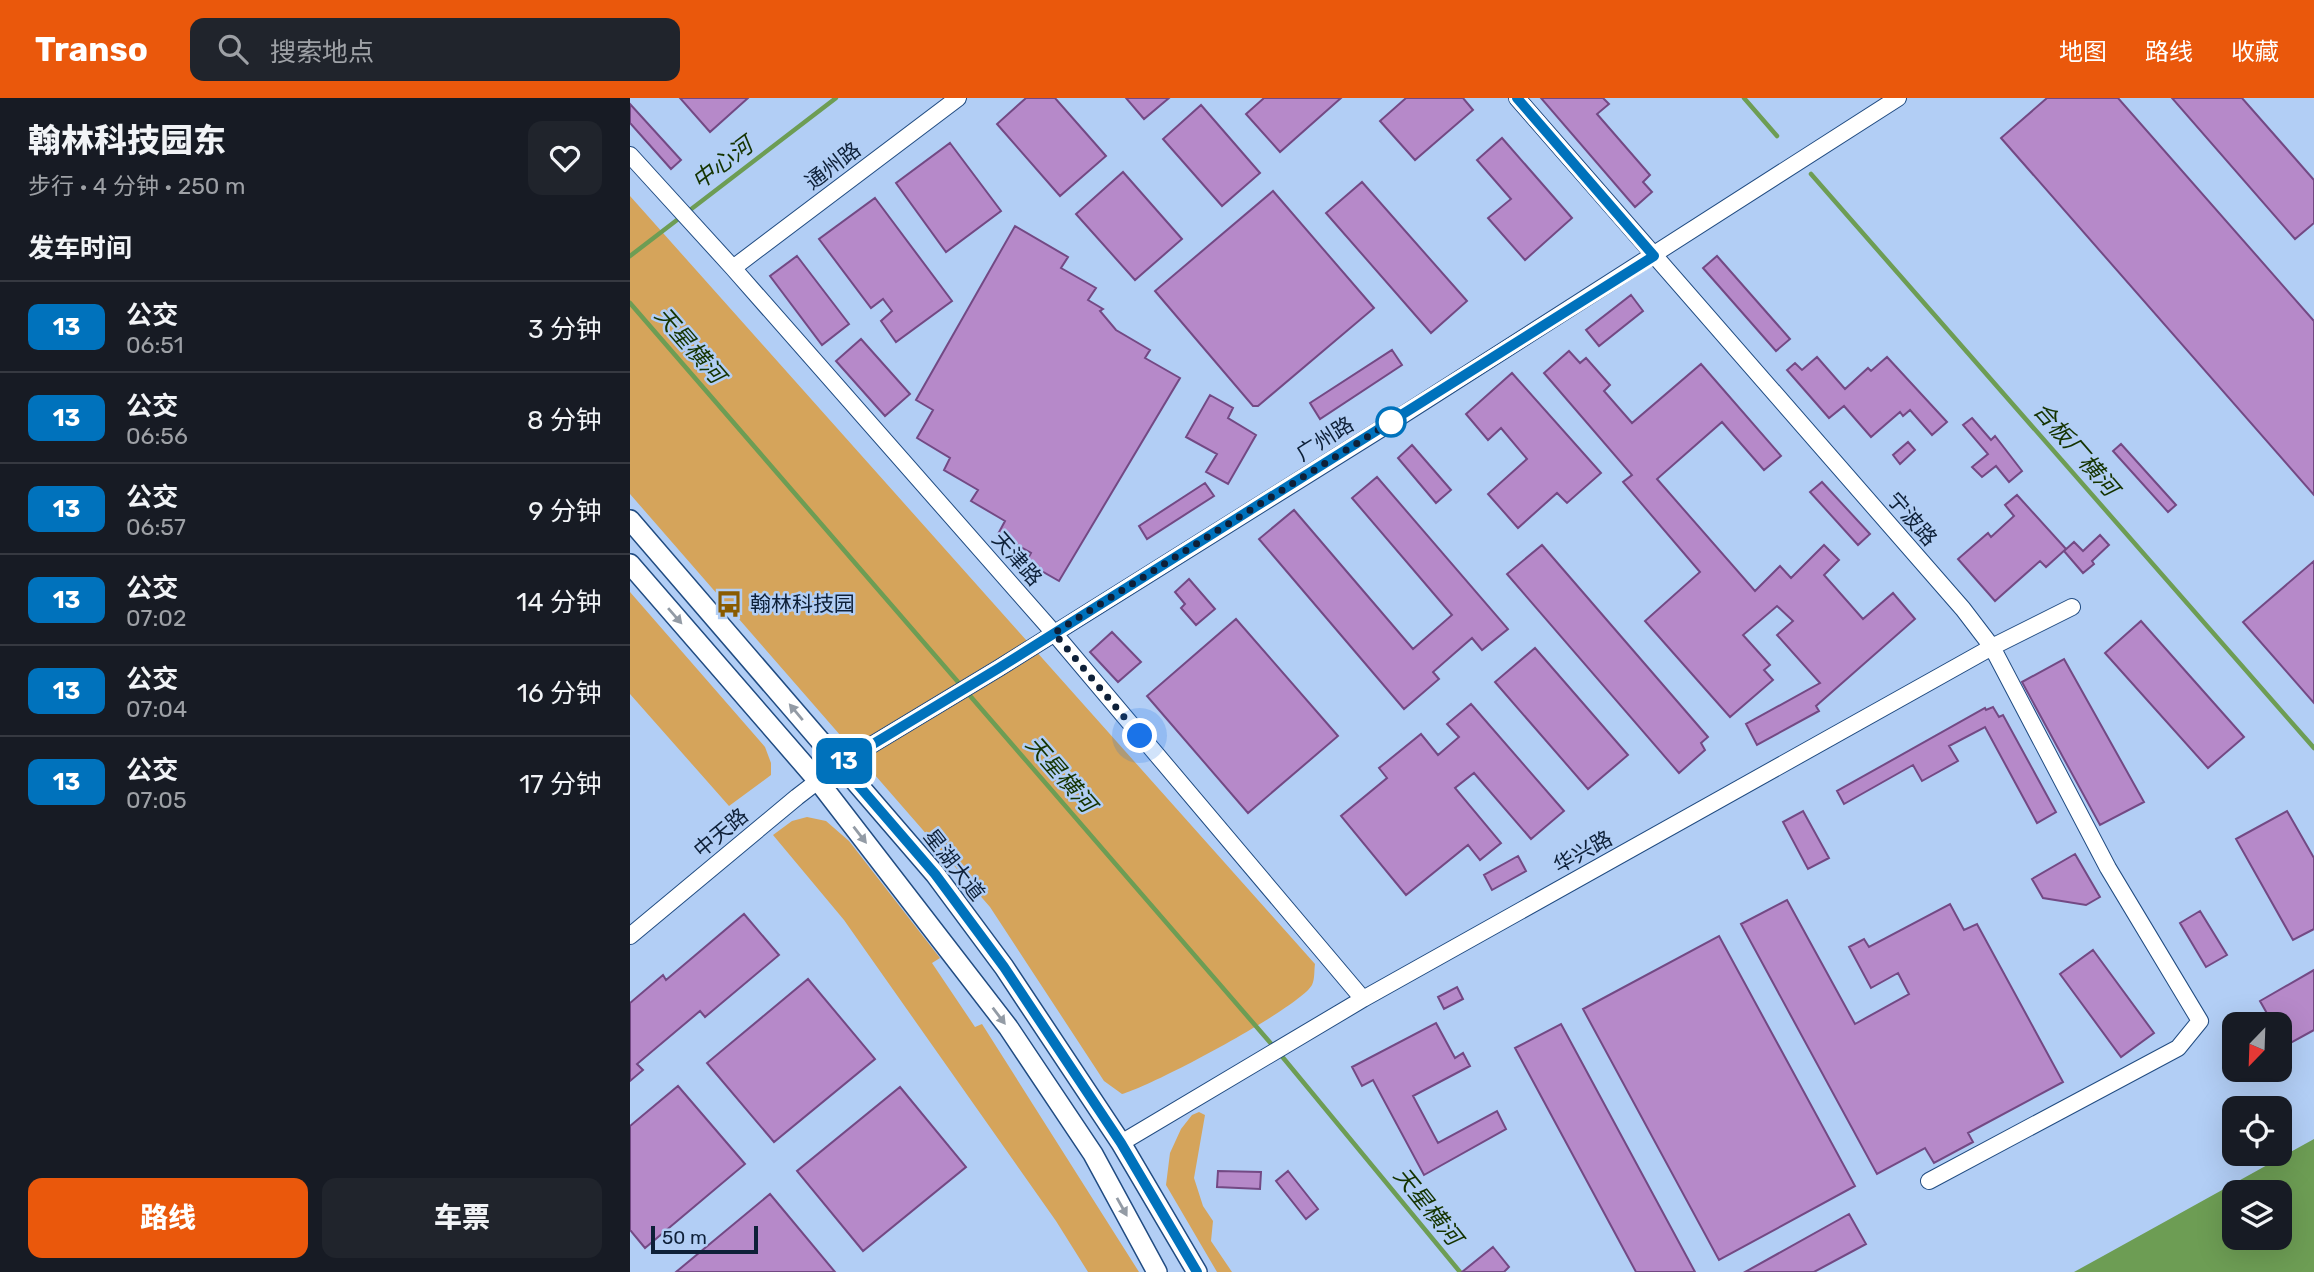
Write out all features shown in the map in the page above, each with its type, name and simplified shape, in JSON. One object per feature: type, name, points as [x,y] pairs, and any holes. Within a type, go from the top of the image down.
[{"type":"main road","name":"星湖大道","points":[[630,520],[935,874],[1004,967],[1121,1143],[1197,1272]]},
{"type":"main road","points":[[630,564],[819,782],[1008,1027],[1093,1154],[1157,1272]]},
{"type":"street","name":"通州路","points":[[733,268],[958,98]]},
{"type":"street","name":"宁波路","points":[[1517,98],[1963,610],[1992,647],[2108,868],[2200,1021],[2178,1048],[1929,1181]]},
{"type":"street","name":"广州路","points":[[840,764],[999,668],[1654,256],[1898,98]]},
{"type":"street","name":"天津路","points":[[630,155],[1054,633],[1363,999]]},
{"type":"street","name":"华兴路","points":[[1121,1143],[1363,999],[1992,647],[2072,607]]},
{"type":"street","name":"中天路","points":[[630,936],[840,764]]},
{"type":"shaded area","points":[[630,196],[1315,964],[1312,985],[1301,996],[1223,1045],[1138,1088],[1122,1094],[1104,1081],[990,907],[630,494]]},
{"type":"shaded area","points":[[630,592],[765,747],[771,763],[771,775],[729,806],[630,694]]},
{"type":"shaded area","points":[[807,817],[826,821],[849,841],[940,958],[932,963],[975,1027],[982,1024],[1139,1272],[1088,1272],[1056,1221],[844,920],[773,835],[792,821]]},
{"type":"shaded area","points":[[1199,1112],[1205,1115],[1194,1178],[1203,1206],[1213,1221],[1211,1241],[1232,1272],[1217,1272],[1166,1185],[1170,1153],[1181,1129],[1192,1115]]},
{"type":"shaded area","points":[[2314,1139],[2314,1272],[2074,1272],[2222,1190],[2222,1250],[2292,1250],[2292,1180],[2240,1180],[2265,1166],[2292,1166],[2292,1151]]},
{"type":"building","points":[[680,98],[748,98],[710,132]]},
{"type":"building","points":[[1026,98],[1055,98],[1106,156],[1060,196],[997,124]]},
{"type":"building","points":[[1126,98],[1169,98],[1144,119]]},
{"type":"building","points":[[1264,98],[1341,98],[1280,152],[1246,114]]},
{"type":"building","points":[[1406,98],[1463,98],[1473,110],[1415,160],[1380,121]]},
{"type":"building","points":[[1541,98],[1603,98],[1609,104],[1597,114],[1650,175],[1643,182],[1652,192],[1635,207]]},
{"type":"building","points":[[2047,98],[2118,98],[2314,321],[2314,495],[2001,138]]},
{"type":"building","points":[[2172,98],[2242,98],[2314,180],[2314,223],[2295,239]]},
{"type":"building","points":[[630,104],[681,160],[671,169],[630,123]]},
{"type":"building","points":[[1201,105],[1260,173],[1222,206],[1163,139]]},
{"type":"building","points":[[1502,138],[1572,218],[1525,260],[1488,218],[1511,199],[1477,160]]},
{"type":"building","points":[[950,143],[1001,211],[946,252],[896,183]]},
{"type":"building","points":[[1123,172],[1182,239],[1135,280],[1076,214]]},
{"type":"building","points":[[1362,182],[1467,301],[1431,333],[1326,213]]},
{"type":"building","points":[[1273,191],[1374,308],[1258,406],[1253,406],[1155,291]]},
{"type":"building","points":[[875,198],[952,301],[896,342],[881,321],[892,311],[883,299],[871,308],[819,239]]},
{"type":"building","points":[[1015,226],[1068,257],[1061,268],[1096,288],[1088,300],[1103,309],[1100,311],[1116,330],[1150,350],[1145,358],[1180,378],[1059,581],[1026,562],[1031,553],[998,534],[1005,521],[971,501],[978,490],[944,470],[950,458],[917,438],[933,410],[916,400]]},
{"type":"building","points":[[797,256],[849,324],[822,345],[770,276]]},
{"type":"building","points":[[1717,256],[1790,339],[1776,351],[1703,268]]},
{"type":"building","points":[[1631,295],[1643,311],[1599,346],[1586,330]]},
{"type":"building","points":[[861,339],[910,394],[885,416],[836,361]]},
{"type":"building","points":[[1392,350],[1402,365],[1320,419],[1310,403]]},
{"type":"building","points":[[1569,351],[1580,363],[1586,358],[1610,385],[1604,391],[1632,423],[1701,364],[1781,456],[1764,470],[1722,422],[1657,479],[1755,591],[1780,566],[1791,578],[1824,545],[1839,560],[1824,575],[1863,619],[1893,593],[1915,619],[1816,706],[1819,711],[1757,745],[1746,724],[1820,683],[1777,635],[1793,621],[1777,606],[1743,635],[1770,665],[1764,670],[1773,680],[1730,717],[1645,621],[1700,572],[1623,482],[1632,475],[1544,373]]},
{"type":"building","points":[[1817,357],[1845,389],[1868,368],[1871,371],[1887,357],[1947,422],[1932,435],[1910,410],[1903,416],[1900,412],[1871,437],[1844,406],[1829,418],[1787,370],[1795,363],[1802,370]]},
{"type":"building","points":[[1512,373],[1601,473],[1567,503],[1557,493],[1518,528],[1488,494],[1527,459],[1501,428],[1488,440],[1466,414]]},
{"type":"building","points":[[1210,395],[1233,408],[1228,418],[1256,435],[1228,484],[1206,472],[1217,454],[1186,437]]},
{"type":"building","points":[[1972,418],[1991,440],[1995,436],[2022,471],[2009,482],[1996,466],[1982,477],[1972,467],[1988,454],[1963,425]]},
{"type":"building","points":[[1908,442],[1915,450],[1900,464],[1893,455]]},
{"type":"building","points":[[2121,444],[2176,505],[2168,512],[2113,451]]},
{"type":"building","points":[[1412,445],[1451,490],[1436,503],[1398,458]]},
{"type":"building","points":[[1377,477],[1508,629],[1482,650],[1472,638],[1433,672],[1439,679],[1404,709],[1259,539],[1294,510],[1413,649],[1452,615],[1352,498]]},
{"type":"building","points":[[1822,482],[1870,534],[1858,545],[1810,492]]},
{"type":"building","points":[[1205,483],[1214,496],[1147,539],[1139,526]]},
{"type":"building","points":[[2017,495],[2066,549],[2046,567],[2040,561],[1995,601],[1958,559],[1988,533],[1991,537],[2014,516],[2005,505]]},
{"type":"building","points":[[2100,535],[2109,545],[2083,573],[2064,551],[2074,542],[2083,551]]},
{"type":"building","points":[[1542,545],[1708,737],[1701,743],[1705,750],[1679,773],[1507,574]]},
{"type":"building","points":[[2314,561],[2314,703],[2243,622]]},
{"type":"building","points":[[1189,579],[1215,609],[1196,625],[1181,608],[1185,604],[1175,592]]},
{"type":"building","points":[[1236,619],[1338,736],[1248,813],[1147,696]]},
{"type":"building","points":[[2141,621],[2244,737],[2208,768],[2105,653]]},
{"type":"building","points":[[1112,632],[1141,662],[1118,682],[1090,652]]},
{"type":"building","points":[[1535,648],[1628,755],[1588,789],[1495,682]]},
{"type":"building","points":[[2064,659],[2144,802],[2100,825],[2022,682]]},
{"type":"building","points":[[1471,704],[1564,811],[1531,839],[1474,773],[1455,788],[1501,843],[1480,860],[1468,845],[1406,895],[1341,816],[1387,778],[1379,768],[1421,734],[1438,755],[1459,737],[1447,724]]},
{"type":"building","points":[[1993,707],[1999,717],[2003,715],[2056,812],[2037,823],[1985,727],[1949,746],[1958,761],[1922,781],[1913,765],[1844,804],[1837,791],[1985,708],[1986,710]]},
{"type":"building","points":[[1803,811],[1829,858],[1808,869],[1783,822]]},
{"type":"building","points":[[2287,811],[2314,858],[2314,929],[2293,940],[2236,839]]},
{"type":"building","points":[[2075,854],[2100,897],[2086,905],[2043,898],[2032,879]]},
{"type":"building","points":[[1518,856],[1526,871],[1492,890],[1484,875]]},
{"type":"building","points":[[1787,900],[1855,1024],[1909,994],[1898,973],[1871,988],[1849,947],[1864,939],[1869,947],[1950,904],[1964,930],[1977,924],[2063,1082],[1968,1133],[1973,1142],[1934,1163],[1925,1148],[1877,1174],[1741,924]]},
{"type":"building","points":[[2200,911],[2227,955],[2206,967],[2180,923]]},
{"type":"building","points":[[744,914],[779,955],[705,1017],[700,1011],[637,1064],[643,1070],[630,1081],[630,1003],[663,975],[666,980]]},
{"type":"building","points":[[1719,936],[1855,1186],[1719,1260],[1583,1009]]},
{"type":"building","points":[[2093,950],[2154,1033],[2121,1057],[2060,974]]},
{"type":"building","points":[[2314,970],[2314,1030],[2292,1042],[2292,1012],[2266,1012],[2260,1001]]},
{"type":"building","points":[[808,979],[875,1059],[774,1142],[707,1063]]},
{"type":"building","points":[[1457,987],[1463,999],[1444,1009],[1438,997]]},
{"type":"building","points":[[1436,1023],[1455,1058],[1463,1053],[1470,1066],[1413,1096],[1438,1143],[1497,1111],[1506,1129],[1424,1175],[1373,1080],[1362,1086],[1352,1067]]},
{"type":"building","points":[[1561,1024],[1695,1272],[1636,1272],[1515,1048]]},
{"type":"building","points":[[678,1086],[745,1164],[645,1248],[630,1230],[630,1126]]},
{"type":"building","points":[[900,1087],[966,1167],[863,1251],[797,1171]]},
{"type":"building","points":[[1218,1171],[1261,1172],[1260,1189],[1217,1187]]},
{"type":"building","points":[[1288,1171],[1318,1209],[1306,1219],[1276,1181]]},
{"type":"building","points":[[770,1194],[835,1272],[676,1272]]},
{"type":"building","points":[[1849,1214],[1866,1244],[1814,1272],[1745,1272]]},
{"type":"building","points":[[1493,1247],[1509,1267],[1504,1272],[1462,1272]]},
{"type":"waterway","name":"中心河","points":[[630,256],[836,98]]},
{"type":"waterway","name":"合板厂横河","points":[[1744,98],[1777,136]]},
{"type":"waterway","name":"合板厂横河","points":[[1811,174],[2314,748]]},
{"type":"waterway","name":"天星横河","points":[[630,303],[1274,1047]]},
{"type":"waterway","name":"天星横河","points":[[1280,1054],[1460,1272]]},
{"type":"bus line","name":"13","points":[[1197,1272],[1121,1143],[1004,967],[935,874],[840,764],[999,668],[1654,256],[1517,98]]},
{"type":"place","name":"翰林科技园","points":[[729,604]]},
{"type":"route","points":[[1140,736],[1054,633],[1391,422]]}]
